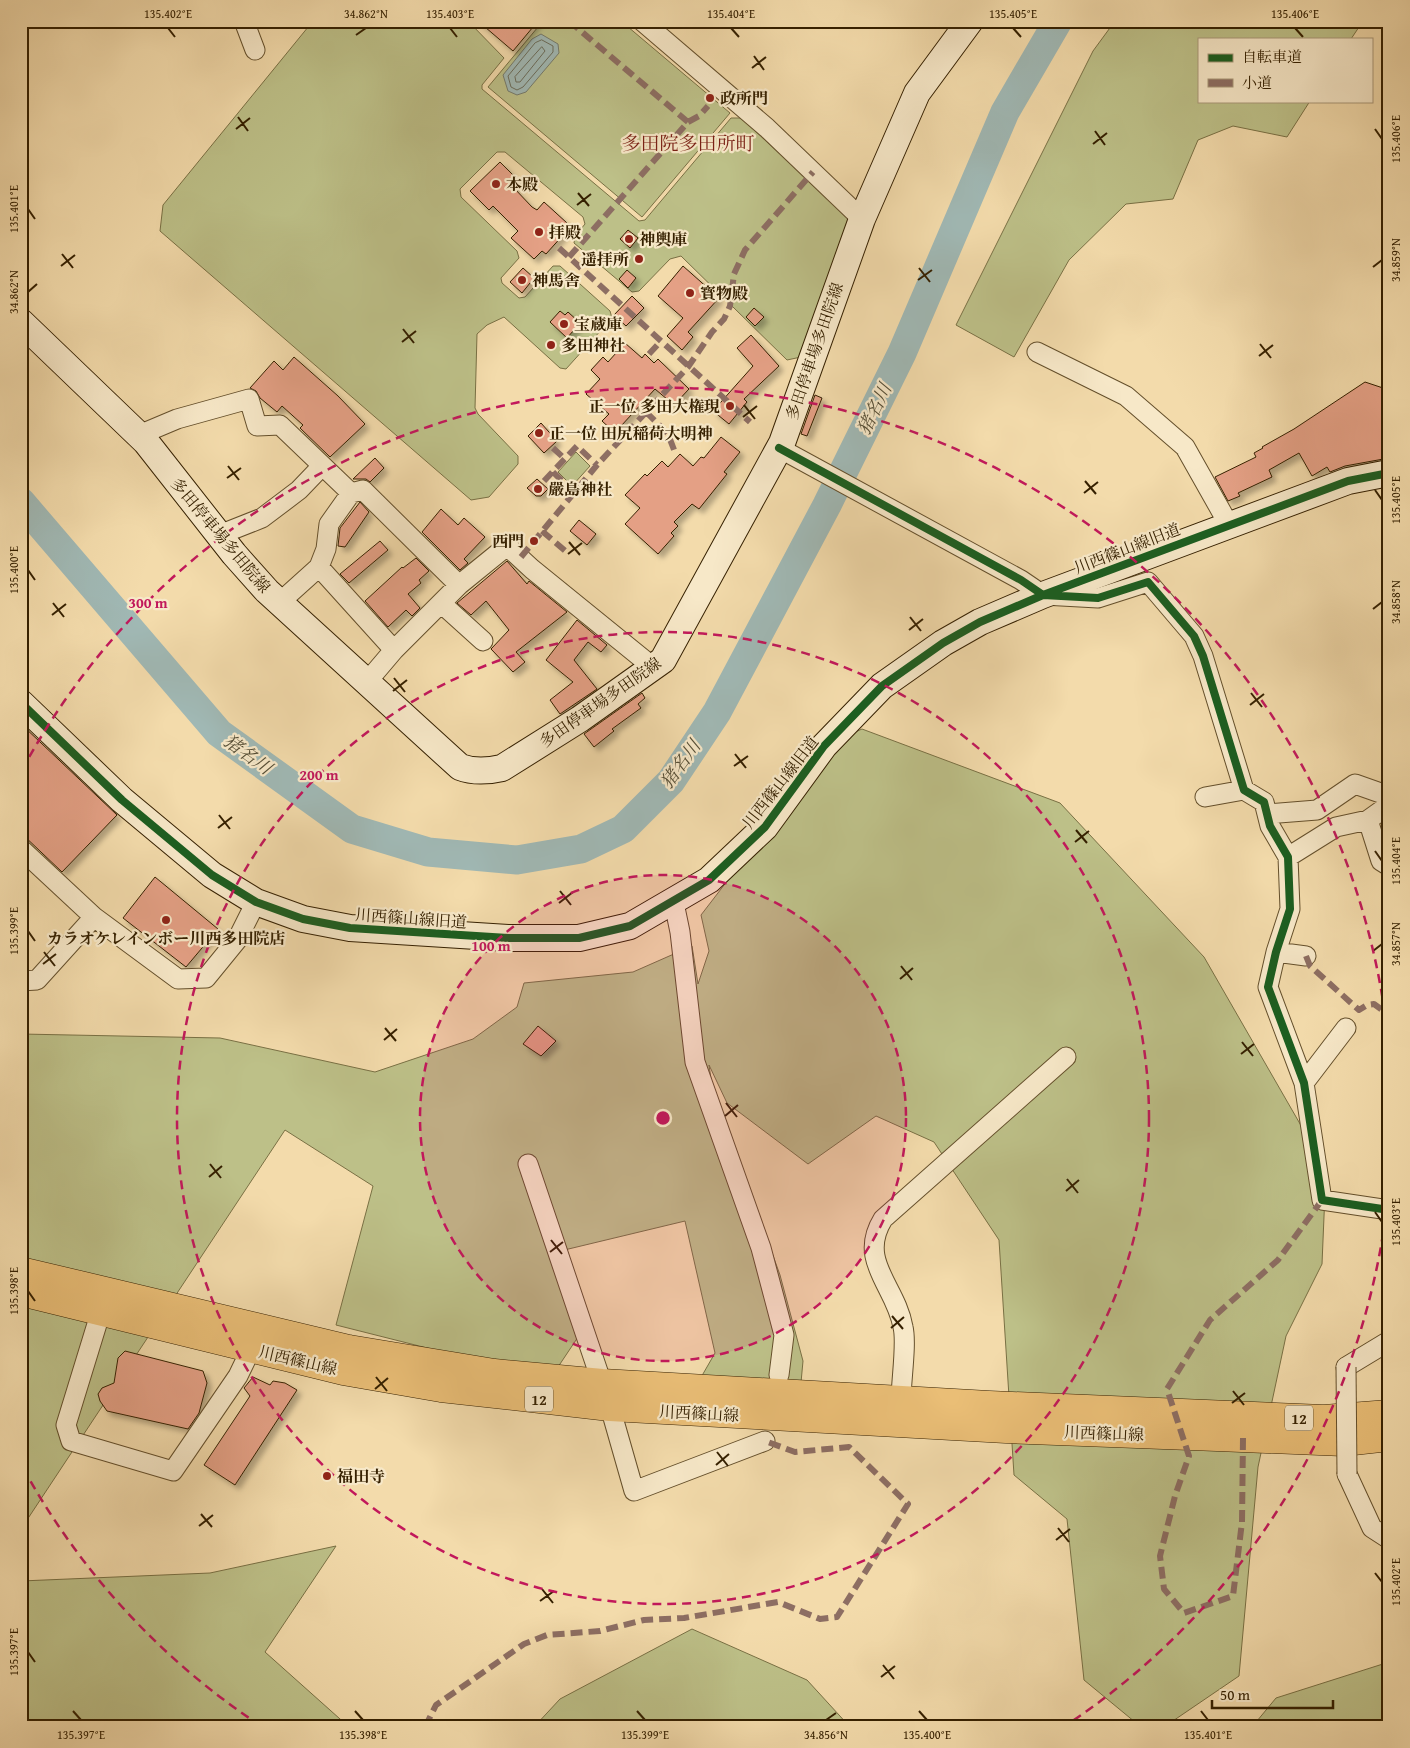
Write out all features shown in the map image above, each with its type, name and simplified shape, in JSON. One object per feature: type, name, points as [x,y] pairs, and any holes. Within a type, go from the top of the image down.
[{"type":"main road","name":"川西篠山線","points":[[21,1271],[349,1350],[494,1372],[606,1395],[1067,1431],[1213,1426],[1389,1414]]},
{"type":"main road","name":"川西篠山線","points":[[21,1292],[343,1371],[441,1388],[606,1395],[901,1400],[1057,1406],[1344,1442],[1389,1437]]},
{"type":"street","points":[[642,21],[767,128],[862,219]]},
{"type":"street","name":"多田停車場多田院線","points":[[21,322],[139,436],[219,535],[279,603],[460,767],[467,770],[502,768],[580,718],[663,660],[788,453],[862,219],[918,93],[970,21]]},
{"type":"street","points":[[246,22],[255,50]]},
{"type":"street","points":[[1036,352],[1126,396],[1185,446],[1229,525]]},
{"type":"street","points":[[139,436],[177,419],[249,399],[257,426],[280,425],[350,493]]},
{"type":"street","points":[[788,453],[1022,580],[1042,595],[1098,598],[1148,582],[1194,636],[1203,656],[1244,790]]},
{"type":"street","points":[[219,535],[262,518],[299,490],[322,466]]},
{"type":"street","name":"川西篠山線旧道","points":[[21,703],[122,800],[212,875],[256,902],[302,919],[350,928],[508,938],[579,938],[630,926],[709,880],[765,827],[824,746],[882,686],[943,643],[980,622],[1042,595],[1348,481],[1389,473]]},
{"type":"street","points":[[279,603],[319,567],[326,549],[330,524],[350,493],[363,490],[459,585]]},
{"type":"street","points":[[366,683],[394,650],[459,585],[507,546],[532,570],[654,668]]},
{"type":"street","points":[[319,567],[394,650]]},
{"type":"street","points":[[442,604],[483,641]]},
{"type":"street","points":[[1268,814],[1317,810],[1355,784],[1389,796]]},
{"type":"street","points":[[1205,797],[1244,790],[1264,802],[1270,826],[1288,857],[1290,908],[1276,952],[1268,987],[1304,1083],[1322,1200],[1389,1210]]},
{"type":"street","points":[[1288,857],[1336,827],[1368,820],[1389,805]]},
{"type":"street","points":[[1368,820],[1381,861],[1389,866]]},
{"type":"street","points":[[21,849],[94,917],[178,979],[206,978],[237,940],[256,902]]},
{"type":"street","points":[[674,902],[680,932],[695,1062],[740,1185],[764,1258],[784,1334],[779,1375]]},
{"type":"street","points":[[21,966],[29,981],[94,917]]},
{"type":"street","points":[[1276,952],[1306,956]]},
{"type":"street","points":[[1304,1083],[1346,1028]]},
{"type":"street","points":[[901,1400],[904,1327],[875,1259],[872,1246],[875,1232],[883,1219],[1066,1057]]},
{"type":"street","points":[[528,1164],[606,1395],[634,1491],[765,1441]]},
{"type":"street","points":[[100,1311],[66,1425],[71,1440],[173,1471],[238,1376],[252,1349]]},
{"type":"street","points":[[1389,1341],[1346,1368],[1347,1474],[1372,1528],[1389,1538]]},
{"type":"green space","points":[[313,21],[468,21],[504,58],[482,85],[482,89],[639,221],[645,220],[731,118],[741,118],[847,215],[850,225],[801,357],[787,360],[681,256],[670,259],[639,291],[632,292],[574,243],[575,236],[585,224],[583,217],[505,152],[497,152],[460,189],[461,197],[517,251],[519,258],[501,278],[502,283],[519,298],[525,297],[553,266],[560,266],[610,311],[612,318],[566,369],[560,368],[504,317],[487,325],[477,334],[475,408],[478,414],[518,456],[518,464],[489,497],[471,500],[160,231],[163,205]]},
{"type":"green space","points":[[543,21],[621,21],[730,113],[642,217],[488,87]]},
{"type":"green space","points":[[1115,21],[1363,21],[1352,38],[1198,38],[1198,102],[1309,102],[1287,137],[1233,126],[1198,140],[1173,199],[1126,204],[1069,260],[1014,357],[956,325],[1093,51]]},
{"type":"green space","points":[[576,452],[590,466],[572,486],[558,472]]},
{"type":"green space","points":[[862,729],[1060,803],[1204,957],[1326,1169],[1322,1264],[1286,1336],[1258,1467],[1239,1676],[1164,1727],[1141,1727],[1084,1680],[1067,1519],[1014,1475],[999,1240],[934,1142],[876,1116],[808,1164],[727,1103],[709,1065],[712,1086],[780,1275],[803,1361],[799,1404],[688,1400],[715,1353],[685,1221],[556,1252],[580,1334],[550,1379],[336,1325],[373,1186],[285,1130],[21,1529],[21,1034],[220,1038],[375,1072],[473,1039],[517,1007],[524,983],[633,972],[692,946],[698,984],[709,951],[701,915],[835,741]]},
{"type":"green space","points":[[336,1546],[265,1652],[349,1727],[21,1727],[21,1581],[210,1573]]},
{"type":"green space","points":[[692,1629],[807,1680],[850,1727],[534,1727],[560,1699]]},
{"type":"green space","points":[[1386,1663],[1389,1666],[1389,1727],[1252,1727],[1276,1698]]},
{"type":"water","points":[[541,34],[558,44],[559,53],[526,92],[517,95],[508,91],[503,75],[532,39]]},
{"type":"building","points":[[478,21],[538,21],[513,51]]},
{"type":"building","points":[[500,162],[519,181],[513,187],[532,207],[537,210],[544,202],[567,223],[560,231],[564,234],[546,254],[542,251],[534,259],[511,238],[518,231],[493,206],[489,210],[470,191]]},
{"type":"building","name":"神輿庫","points":[[628,230],[638,238],[630,248],[620,239]]},
{"type":"building","name":"寳物殿","points":[[683,266],[719,298],[688,332],[693,337],[682,350],[667,336],[683,318],[658,296]]},
{"type":"building","name":"神馬舎","points":[[523,268],[534,278],[522,293],[510,282]]},
{"type":"building","points":[[627,270],[636,278],[628,288],[619,279]]},
{"type":"building","points":[[632,296],[644,308],[626,326],[614,315]]},
{"type":"building","points":[[754,308],[764,317],[755,326],[746,317]]},
{"type":"building","name":"宝蔵庫","points":[[560,311],[565,315],[568,312],[580,323],[567,338],[550,322]]},
{"type":"building","points":[[751,335],[779,366],[744,399],[747,402],[729,424],[713,411],[753,366],[737,348]]},
{"type":"building","points":[[625,343],[642,358],[645,354],[654,363],[658,359],[689,389],[674,405],[655,389],[621,426],[619,424],[613,431],[602,421],[609,414],[586,394],[600,379],[591,370],[603,357],[608,362]]},
{"type":"building","points":[[294,357],[338,396],[365,424],[330,457],[300,428],[303,425],[282,406],[277,412],[260,398],[256,391],[250,388],[274,361],[283,370]]},
{"type":"building","points":[[1365,382],[1389,390],[1389,458],[1345,466],[1330,472],[1327,467],[1312,476],[1299,453],[1269,470],[1272,477],[1238,493],[1240,496],[1228,501],[1215,477],[1256,457],[1254,453],[1262,447],[1294,429]]},
{"type":"building","points":[[815,395],[822,398],[807,436],[801,434]]},
{"type":"building","points":[[541,423],[557,441],[544,453],[528,436]]},
{"type":"building","points":[[721,437],[740,452],[724,472],[727,474],[699,509],[692,504],[674,522],[678,526],[671,533],[674,536],[658,554],[625,524],[640,508],[625,495],[645,474],[647,476],[662,461],[668,467],[680,454],[693,466],[701,457],[704,458]]},
{"type":"building","points":[[375,458],[384,468],[370,482],[366,479],[353,479]]},
{"type":"building","name":"嚴島神社","points":[[537,479],[548,489],[541,496],[536,496],[527,488]]},
{"type":"building","points":[[360,502],[369,512],[345,547],[338,546],[340,528]]},
{"type":"building","points":[[441,509],[458,525],[464,518],[485,537],[464,559],[468,563],[460,570],[422,532]]},
{"type":"building","points":[[579,520],[596,534],[587,545],[570,531]]},
{"type":"building","points":[[380,541],[388,550],[349,583],[340,574]]},
{"type":"building","points":[[416,558],[429,571],[419,580],[421,583],[408,594],[420,608],[412,616],[406,610],[388,627],[365,601],[402,567]]},
{"type":"building","points":[[507,561],[527,584],[529,581],[567,612],[516,652],[525,662],[513,672],[491,649],[509,630],[486,601],[471,615],[457,603]]},
{"type":"building","points":[[577,620],[607,645],[601,652],[588,642],[574,660],[597,689],[560,714],[550,700],[573,682],[546,660]]},
{"type":"building","points":[[642,693],[645,698],[638,704],[641,708],[612,729],[614,731],[594,747],[584,734]]},
{"type":"building","points":[[21,724],[117,815],[62,872],[21,833]]},
{"type":"building","name":"カラオケレインボー川西多田院店","points":[[155,877],[218,929],[186,967],[123,918]]},
{"type":"building","points":[[538,1026],[556,1041],[541,1056],[523,1044]]},
{"type":"building","points":[[125,1351],[203,1371],[207,1383],[199,1413],[188,1429],[107,1411],[100,1401],[98,1394],[102,1388],[114,1383],[118,1358]]},
{"type":"building","points":[[253,1377],[270,1385],[273,1381],[285,1383],[297,1390],[235,1485],[204,1465],[250,1396],[244,1388]]},
{"type":"waterway","name":"猪名川","points":[[21,502],[219,733],[352,829],[428,852],[517,860],[581,849],[623,829],[671,781],[717,712],[827,505],[902,353],[1005,112],[1058,21]]},
{"type":"marked path","points":[[569,21],[688,122],[569,257]]},
{"type":"marked path","points":[[688,122],[699,116],[708,106]]},
{"type":"marked path","points":[[521,557],[597,465],[688,367],[712,332],[724,319],[730,306],[734,274],[745,250],[813,172]]},
{"type":"marked path","points":[[559,248],[750,422]]},
{"type":"marked path","points":[[649,354],[661,341]]},
{"type":"marked path","points":[[646,412],[668,434],[676,455]]},
{"type":"marked path","points":[[544,481],[577,446],[597,465]]},
{"type":"marked path","points":[[553,448],[565,459]]},
{"type":"marked path","points":[[553,472],[574,493]]},
{"type":"marked path","points":[[542,531],[569,554]]},
{"type":"marked path","points":[[1306,956],[1310,966],[1359,1010],[1367,1005],[1374,1004],[1385,1012],[1389,1008]]},
{"type":"marked path","points":[[1243,1438],[1242,1522],[1233,1596],[1184,1613],[1164,1589],[1160,1556],[1175,1496],[1189,1456],[1167,1389],[1210,1320],[1278,1260],[1322,1200]]},
{"type":"marked path","points":[[425,1727],[436,1705],[524,1644],[547,1635],[600,1631],[644,1620],[684,1618],[778,1602],[820,1619],[837,1617],[908,1504],[849,1447],[795,1452],[765,1441]]},
{"type":"cycle path","points":[[779,448],[1021,580],[1043,595],[1098,598],[1148,582],[1194,636],[1203,656],[1244,790],[1264,802],[1270,826],[1288,857],[1290,909],[1276,952],[1268,987],[1304,1083],[1322,1200],[1389,1210]]},
{"type":"cycle path","points":[[21,703],[122,800],[212,875],[256,902],[303,919],[350,928],[508,938],[579,938],[630,926],[709,880],[765,827],[824,746],[882,686],[943,643],[980,622],[1043,595],[1348,481],[1389,473]]},
{"type":"place","name":"政所門","points":[[710,98]]},
{"type":"place","name":"本殿","points":[[496,184]]},
{"type":"place","name":"拝殿","points":[[539,232]]},
{"type":"place","name":"神輿庫","points":[[629,239]]},
{"type":"place","name":"遥拝所","points":[[639,259]]},
{"type":"place","name":"神馬舎","points":[[522,280]]},
{"type":"place","name":"寳物殿","points":[[690,293]]},
{"type":"place","name":"宝蔵庫","points":[[564,324]]},
{"type":"place","name":"多田神社","points":[[551,345]]},
{"type":"place","name":"正一位 多田大権現","points":[[730,406]]},
{"type":"place","name":"正一位 田尻稲荷大明神","points":[[539,433]]},
{"type":"place","name":"嚴島神社","points":[[538,489]]},
{"type":"place","name":"西門","points":[[534,541]]},
{"type":"place","name":"カラオケレインボー川西多田院店","points":[[166,920]]},
{"type":"place","name":"福田寺","points":[[327,1476]]},
{"type":"district","name":"多田院多田所町","points":[[688,143]]}]
